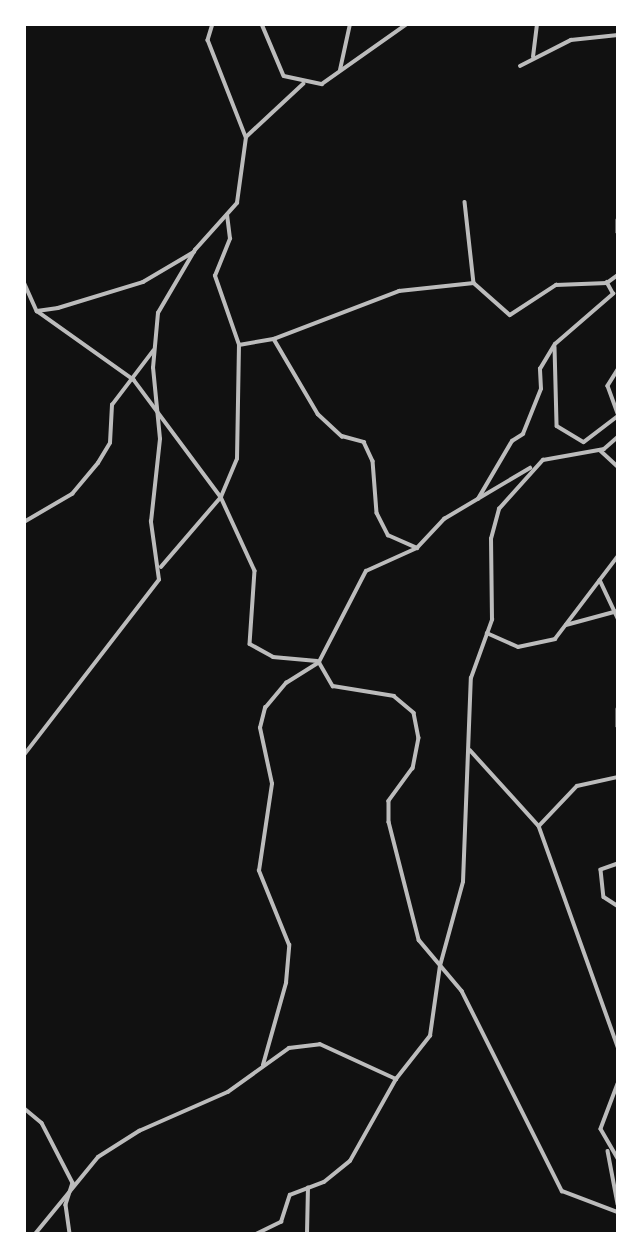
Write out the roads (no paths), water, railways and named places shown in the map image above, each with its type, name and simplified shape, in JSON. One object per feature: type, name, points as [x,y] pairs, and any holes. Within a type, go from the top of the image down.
[{"type":"street","points":[[161,567],[151,522],[157,408],[153,350],[164,298],[195,250],[237,203],[246,137],[208,40],[213,24]]},
{"type":"street","points":[[262,24],[284,76],[303,84],[322,84],[407,24]]},
{"type":"street","points":[[339,71],[350,24]]},
{"type":"street","points":[[533,57],[537,24]]},
{"type":"street","points":[[520,66],[533,57],[571,40],[618,35]]},
{"type":"street","points":[[246,137],[303,84]]},
{"type":"street","points":[[465,202],[474,283],[510,315],[556,285],[607,282],[618,275]]},
{"type":"street","points":[[24,755],[152,595],[161,567],[221,497],[237,459],[239,345],[215,276],[230,239],[227,213]]},
{"type":"street","points":[[618,220],[618,232]]},
{"type":"street","points":[[37,311],[113,294],[195,250]]},
{"type":"street","points":[[24,282],[37,311],[134,380],[221,497],[256,570],[250,644],[273,657],[319,662]]},
{"type":"street","points":[[476,503],[512,441],[523,434],[541,389],[540,369],[555,345],[613,294],[607,282]]},
{"type":"street","points":[[239,345],[274,339],[399,291],[474,283]]},
{"type":"street","points":[[274,339],[318,414],[342,436],[364,442],[373,461],[377,513],[388,535],[418,548]]},
{"type":"street","points":[[555,345],[556,426],[584,442],[618,414],[608,386],[618,370]]},
{"type":"street","points":[[24,522],[72,494],[98,463],[110,443],[112,405],[134,380],[153,350]]},
{"type":"street","points":[[263,1065],[286,983],[289,945],[259,871],[272,784],[260,728],[265,708],[286,683],[319,662],[359,577],[418,548],[444,519],[476,503],[533,467],[600,450],[618,437]]},
{"type":"street","points":[[600,450],[618,467]]},
{"type":"street","points":[[256,1234],[281,1222],[290,1195],[309,1188],[357,1152],[396,1079],[429,1036],[440,966],[463,882],[471,678],[494,606],[492,526],[533,467]]},
{"type":"street","points":[[486,633],[505,643],[538,648],[565,626],[618,556]]},
{"type":"street","points":[[565,626],[616,614],[600,580]]},
{"type":"street","points":[[319,662],[333,686],[394,696],[414,713],[419,738],[413,768],[389,801],[389,822],[419,940],[462,991],[562,1191],[618,1212]]},
{"type":"street","points":[[618,709],[618,726]]},
{"type":"street","points":[[470,750],[539,825],[618,1047]]},
{"type":"street","points":[[539,825],[577,786],[618,777]]},
{"type":"street","points":[[618,864],[601,870],[604,897],[618,906]]},
{"type":"street","points":[[35,1234],[73,1183],[98,1157],[139,1131],[228,1092],[289,1048],[320,1045],[396,1079]]},
{"type":"street","points":[[618,1084],[601,1119],[618,1204]]},
{"type":"street","points":[[24,1108],[42,1123],[73,1183],[66,1205],[70,1234]]},
{"type":"street","points":[[608,1149],[618,1158]]},
{"type":"street","points":[[307,1234],[309,1188]]}]
